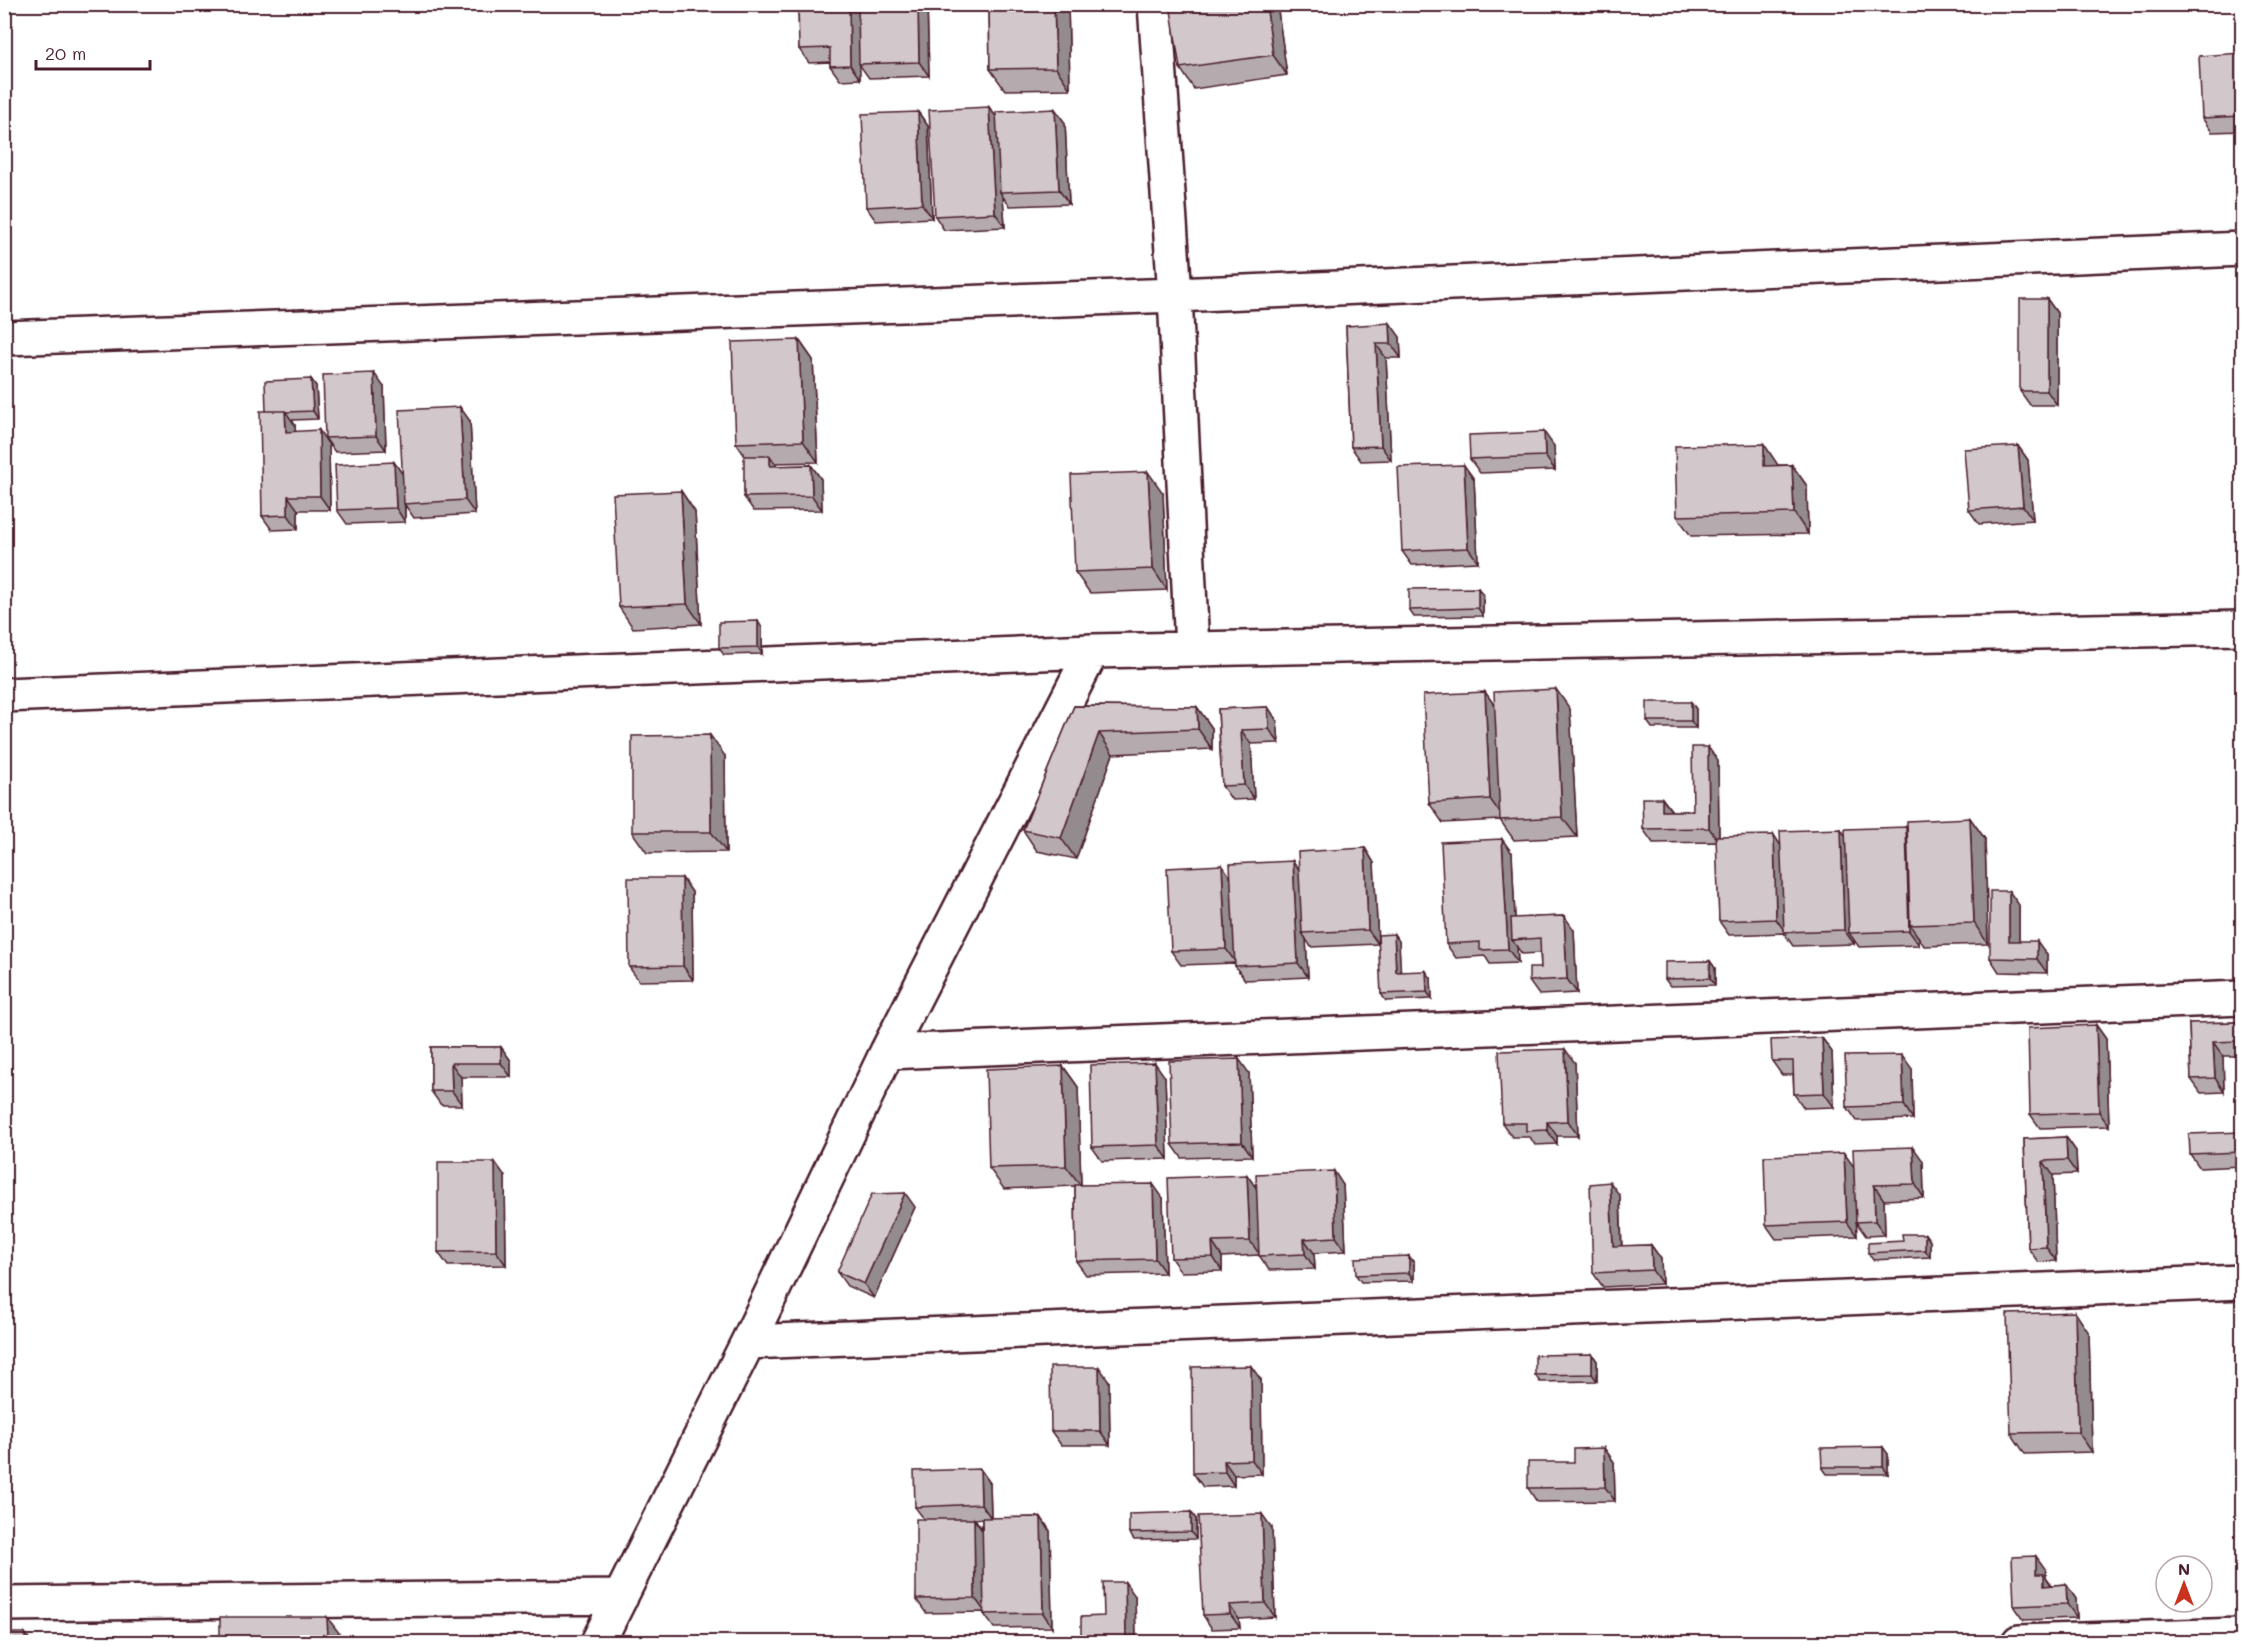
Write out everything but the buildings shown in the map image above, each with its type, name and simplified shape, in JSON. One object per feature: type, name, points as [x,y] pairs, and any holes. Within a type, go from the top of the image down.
[{"type":"street","points":[[1155,4],[1175,295],[1192,649]]},
{"type":"street","points":[[4,338],[1175,295],[2242,249]]},
{"type":"street","points":[[4,695],[1092,651],[2242,628]]},
{"type":"street","points":[[598,1642],[748,1342],[887,1052],[1092,651]]},
{"type":"street","points":[[887,1052],[2242,998]]},
{"type":"street","points":[[748,1342],[2242,1282]]},
{"type":"street","points":[[4,1605],[621,1597]]},
{"type":"street","points":[[2019,1642],[2242,1635]]}]
